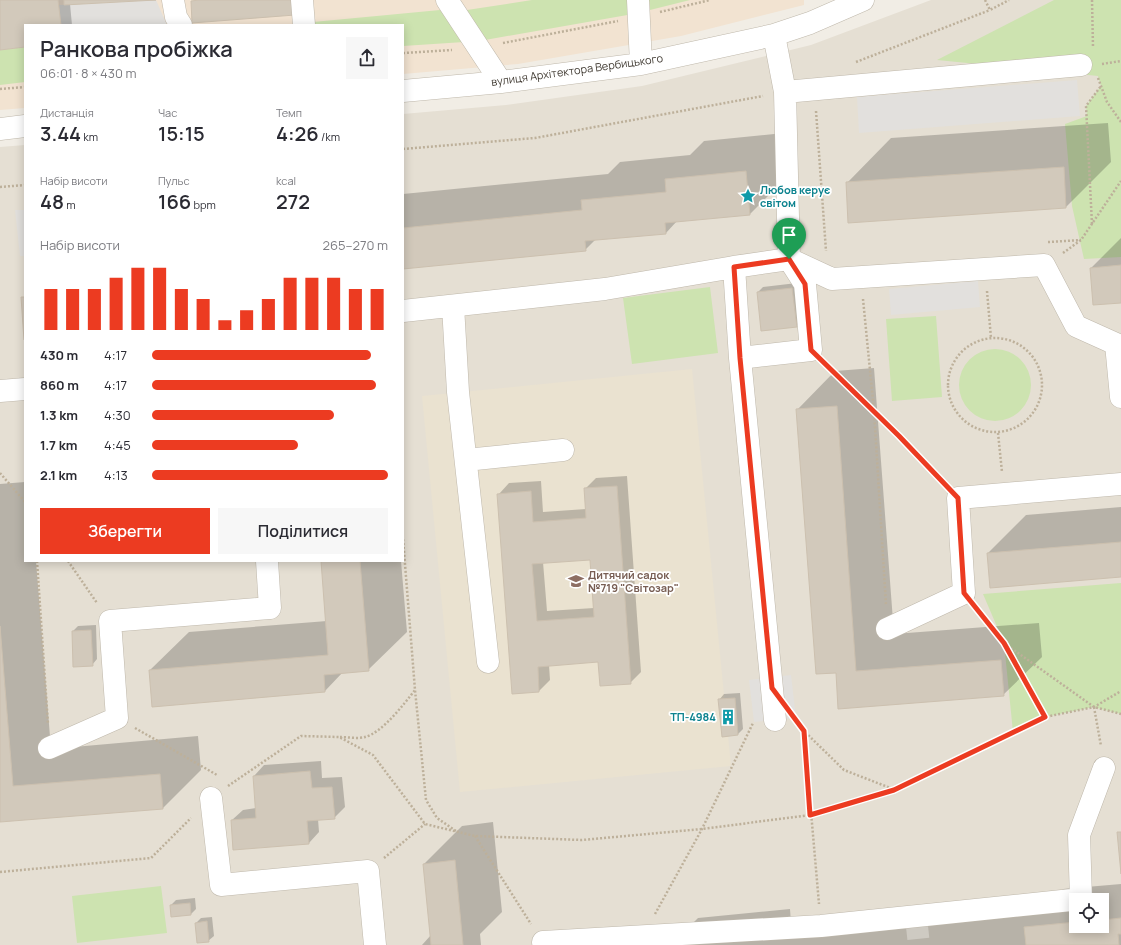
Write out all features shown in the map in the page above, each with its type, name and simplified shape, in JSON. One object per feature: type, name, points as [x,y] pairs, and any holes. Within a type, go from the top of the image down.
[{"type":"street","points":[[173,0],[176,17],[180,24]]},
{"type":"street","points":[[302,0],[304,24]]},
{"type":"street","points":[[447,0],[501,82]]},
{"type":"street","name":"вулиця Архітектора Вербицького","points":[[404,91],[501,82],[641,64],[774,35],[863,0]]},
{"type":"street","points":[[639,8],[641,64]]},
{"type":"street","points":[[740,358],[811,350],[805,284],[789,259],[784,92],[774,35]]},
{"type":"street","points":[[784,92],[1081,65]]},
{"type":"street","points":[[0,129],[24,126]]},
{"type":"street","points":[[404,311],[605,289],[789,259],[832,279],[1044,265],[1076,326],[1116,344],[1121,397]]},
{"type":"street","points":[[734,267],[740,358],[785,719]]},
{"type":"street","points":[[454,306],[458,392],[488,662]]},
{"type":"street","points":[[0,391],[24,389]]},
{"type":"street","points":[[466,460],[563,450]]},
{"type":"street","points":[[887,629],[964,593],[958,498],[1121,484]]},
{"type":"street","points":[[49,748],[117,718],[110,621],[270,608],[267,562]]},
{"type":"street","points":[[543,942],[821,926],[1081,899],[1078,835],[1104,768]]},
{"type":"street","points":[[211,798],[221,885],[368,871],[375,945]]},
{"type":"path","points":[[404,53],[479,48],[639,8],[710,0]]},
{"type":"path","points":[[985,0],[990,10]]},
{"type":"path","points":[[850,64],[990,10],[1009,0]]},
{"type":"path","points":[[1092,224],[1086,106],[1101,86]]},
{"type":"path","points":[[0,89],[24,87]]},
{"type":"path","points":[[814,89],[826,258]]},
{"type":"path","points":[[404,149],[535,138],[784,92]]},
{"type":"path","points":[[1044,265],[1081,240],[1121,181]]},
{"type":"path","points":[[0,187],[24,185]]},
{"type":"path","points":[[1041,243],[1081,240]]},
{"type":"path","points":[[984,269],[991,338]]},
{"type":"path","points":[[861,277],[874,411],[887,629]]},
{"type":"path","points":[[991,338],[1006,339],[1020,345],[1032,354],[1039,368],[1043,382],[1041,397],[1036,411],[1025,422],[1012,430],[998,433],[981,431],[967,423],[956,412],[949,396],[948,380],[952,364],[962,351],[976,342],[991,338]]},
{"type":"path","points":[[811,350],[899,436],[958,498]]},
{"type":"path","points":[[998,433],[1005,494]]},
{"type":"path","points":[[0,473],[24,501]]},
{"type":"path","points":[[404,551],[415,690],[426,800],[437,818],[458,832]]},
{"type":"path","points":[[37,562],[49,748]]},
{"type":"path","points":[[69,562],[110,621]]},
{"type":"path","points":[[964,593],[1004,643],[1045,717]]},
{"type":"path","points":[[1004,643],[1094,707],[1121,714]]},
{"type":"path","points":[[0,872],[151,858],[211,798],[301,736],[365,737],[379,730],[398,711],[415,690]]},
{"type":"path","points":[[339,737],[373,756],[425,824],[475,836],[582,840],[702,829],[810,815],[894,790],[1045,717],[1094,707],[1121,693]]},
{"type":"path","points":[[1094,707],[1104,768]]},
{"type":"path","points":[[117,718],[218,776]]},
{"type":"path","points":[[785,719],[804,731],[844,770],[894,790]]},
{"type":"path","points":[[642,936],[702,829],[754,722]]},
{"type":"path","points":[[804,731],[810,815],[821,926]]},
{"type":"path","points":[[225,780],[232,784]]},
{"type":"path","points":[[368,871],[425,824]]},
{"type":"path","points":[[475,836],[543,942]]},
{"type":"shaded area","points":[[0,0],[804,0],[804,5],[681,36],[518,64],[404,74],[404,24],[24,24],[24,108],[0,110]]},
{"type":"shaded area","points":[[156,0],[167,24],[61,24],[59,5]]},
{"type":"shaded area","points":[[931,0],[1121,0],[1121,945],[0,945],[0,147],[24,145],[24,562],[404,562],[404,114],[506,105],[642,86],[811,45]]},
{"type":"shaded area","points":[[1077,80],[1080,116],[859,133],[857,97]]},
{"type":"shaded area","points":[[15,210],[24,210],[24,256],[20,256]]},
{"type":"shaded area","points":[[978,281],[980,307],[891,315],[889,289]]},
{"type":"shaded area","name":"Дитячий садок №719 \"Світозар\"","points":[[692,369],[731,766],[460,792],[422,396]]},
{"type":"shaded area","points":[[791,675],[796,718],[754,722],[749,680]]},
{"type":"green space","points":[[532,0],[632,0],[633,14],[485,40],[467,10]]},
{"type":"green space","points":[[649,0],[690,0],[650,10]]},
{"type":"green space","points":[[1054,0],[1121,0],[1121,257],[1084,259],[1072,206],[1065,124],[1087,116],[1086,106],[1101,86],[1098,76],[937,60]]},
{"type":"green space","points":[[440,10],[464,42],[404,46],[404,24],[313,24],[313,22]]},
{"type":"green space","points":[[24,47],[24,82],[0,85],[0,50]]},
{"type":"green space","points":[[710,287],[718,353],[632,364],[623,298]]},
{"type":"green space","points":[[936,316],[942,397],[892,401],[886,319]]},
{"type":"green space","points":[[988,349],[1002,349],[1009,351],[1021,359],[1029,371],[1031,385],[1029,399],[1021,411],[1009,419],[1002,421],[988,421],[981,419],[969,411],[961,399],[959,392],[959,378],[961,371],[969,359],[981,351]]},
{"type":"green space","points":[[1121,583],[1121,714],[1093,707],[1045,717],[1013,732],[1004,643],[983,594]]},
{"type":"green space","points":[[161,886],[167,933],[77,943],[72,896]]},
{"type":"building","points":[[0,0],[58,0],[61,24],[24,24],[24,47],[0,50]]},
{"type":"building","points":[[64,0],[156,0],[64,5]]},
{"type":"building","points":[[294,0],[295,15],[192,23],[191,1]]},
{"type":"building","points":[[1064,167],[1066,208],[848,223],[846,182]]},
{"type":"building","points":[[746,171],[750,215],[665,223],[666,234],[585,241],[586,251],[404,269],[404,228],[582,210],[581,200],[666,192],[665,179]]},
{"type":"building","points":[[1121,265],[1121,303],[1093,305],[1090,268]]},
{"type":"building","points":[[792,288],[797,327],[761,331],[757,292]]},
{"type":"building","points":[[21,297],[24,297],[24,340]]},
{"type":"building","points":[[837,406],[856,671],[1001,660],[1004,696],[838,709],[836,673],[816,674],[796,409]]},
{"type":"building","points":[[617,486],[631,684],[600,686],[598,662],[538,667],[539,692],[512,694],[497,494],[531,491],[533,522],[586,518],[584,488]],"holes":[[[590,560],[594,617],[537,621],[532,564]]]},
{"type":"building","points":[[1121,542],[1121,577],[990,588],[987,553]]},
{"type":"building","points":[[321,562],[360,562],[369,671],[324,675],[325,692],[152,707],[149,670],[328,655]]},
{"type":"building","points":[[0,626],[13,786],[160,774],[163,809],[0,822]]},
{"type":"building","points":[[91,630],[93,666],[73,667],[72,631]]},
{"type":"building","name":"ТП-4984","points":[[735,698],[738,735],[722,737],[718,699]]},
{"type":"building","points":[[310,771],[312,788],[332,787],[335,819],[307,821],[309,844],[233,850],[231,820],[256,818],[253,776]]},
{"type":"building","points":[[1117,832],[1121,832],[1121,874]]},
{"type":"building","points":[[455,860],[463,945],[431,945],[423,864]]},
{"type":"building","points":[[190,903],[191,915],[171,917],[170,905]]},
{"type":"building","points":[[1121,918],[1121,934],[1118,934],[1119,945],[1026,945],[1024,927],[1069,923],[1069,933],[1109,933],[1109,919]]},
{"type":"building","points":[[207,921],[209,942],[197,943],[195,923]]},
{"type":"tunnel","points":[[916,917],[919,945]]},
{"type":"place","name":"Любов керує світом","points":[[748,196]]},
{"type":"place","name":"Дитячий садок №719 \"Світозар\"","points":[[576,581]]},
{"type":"place","name":"ТП-4984","points":[[728,717]]},
{"type":"route","points":[[789,259],[805,284],[811,350],[899,436],[958,498],[964,593],[1004,643],[1045,717],[894,790],[810,815],[804,731],[772,688],[740,358],[734,267],[789,259]]}]
